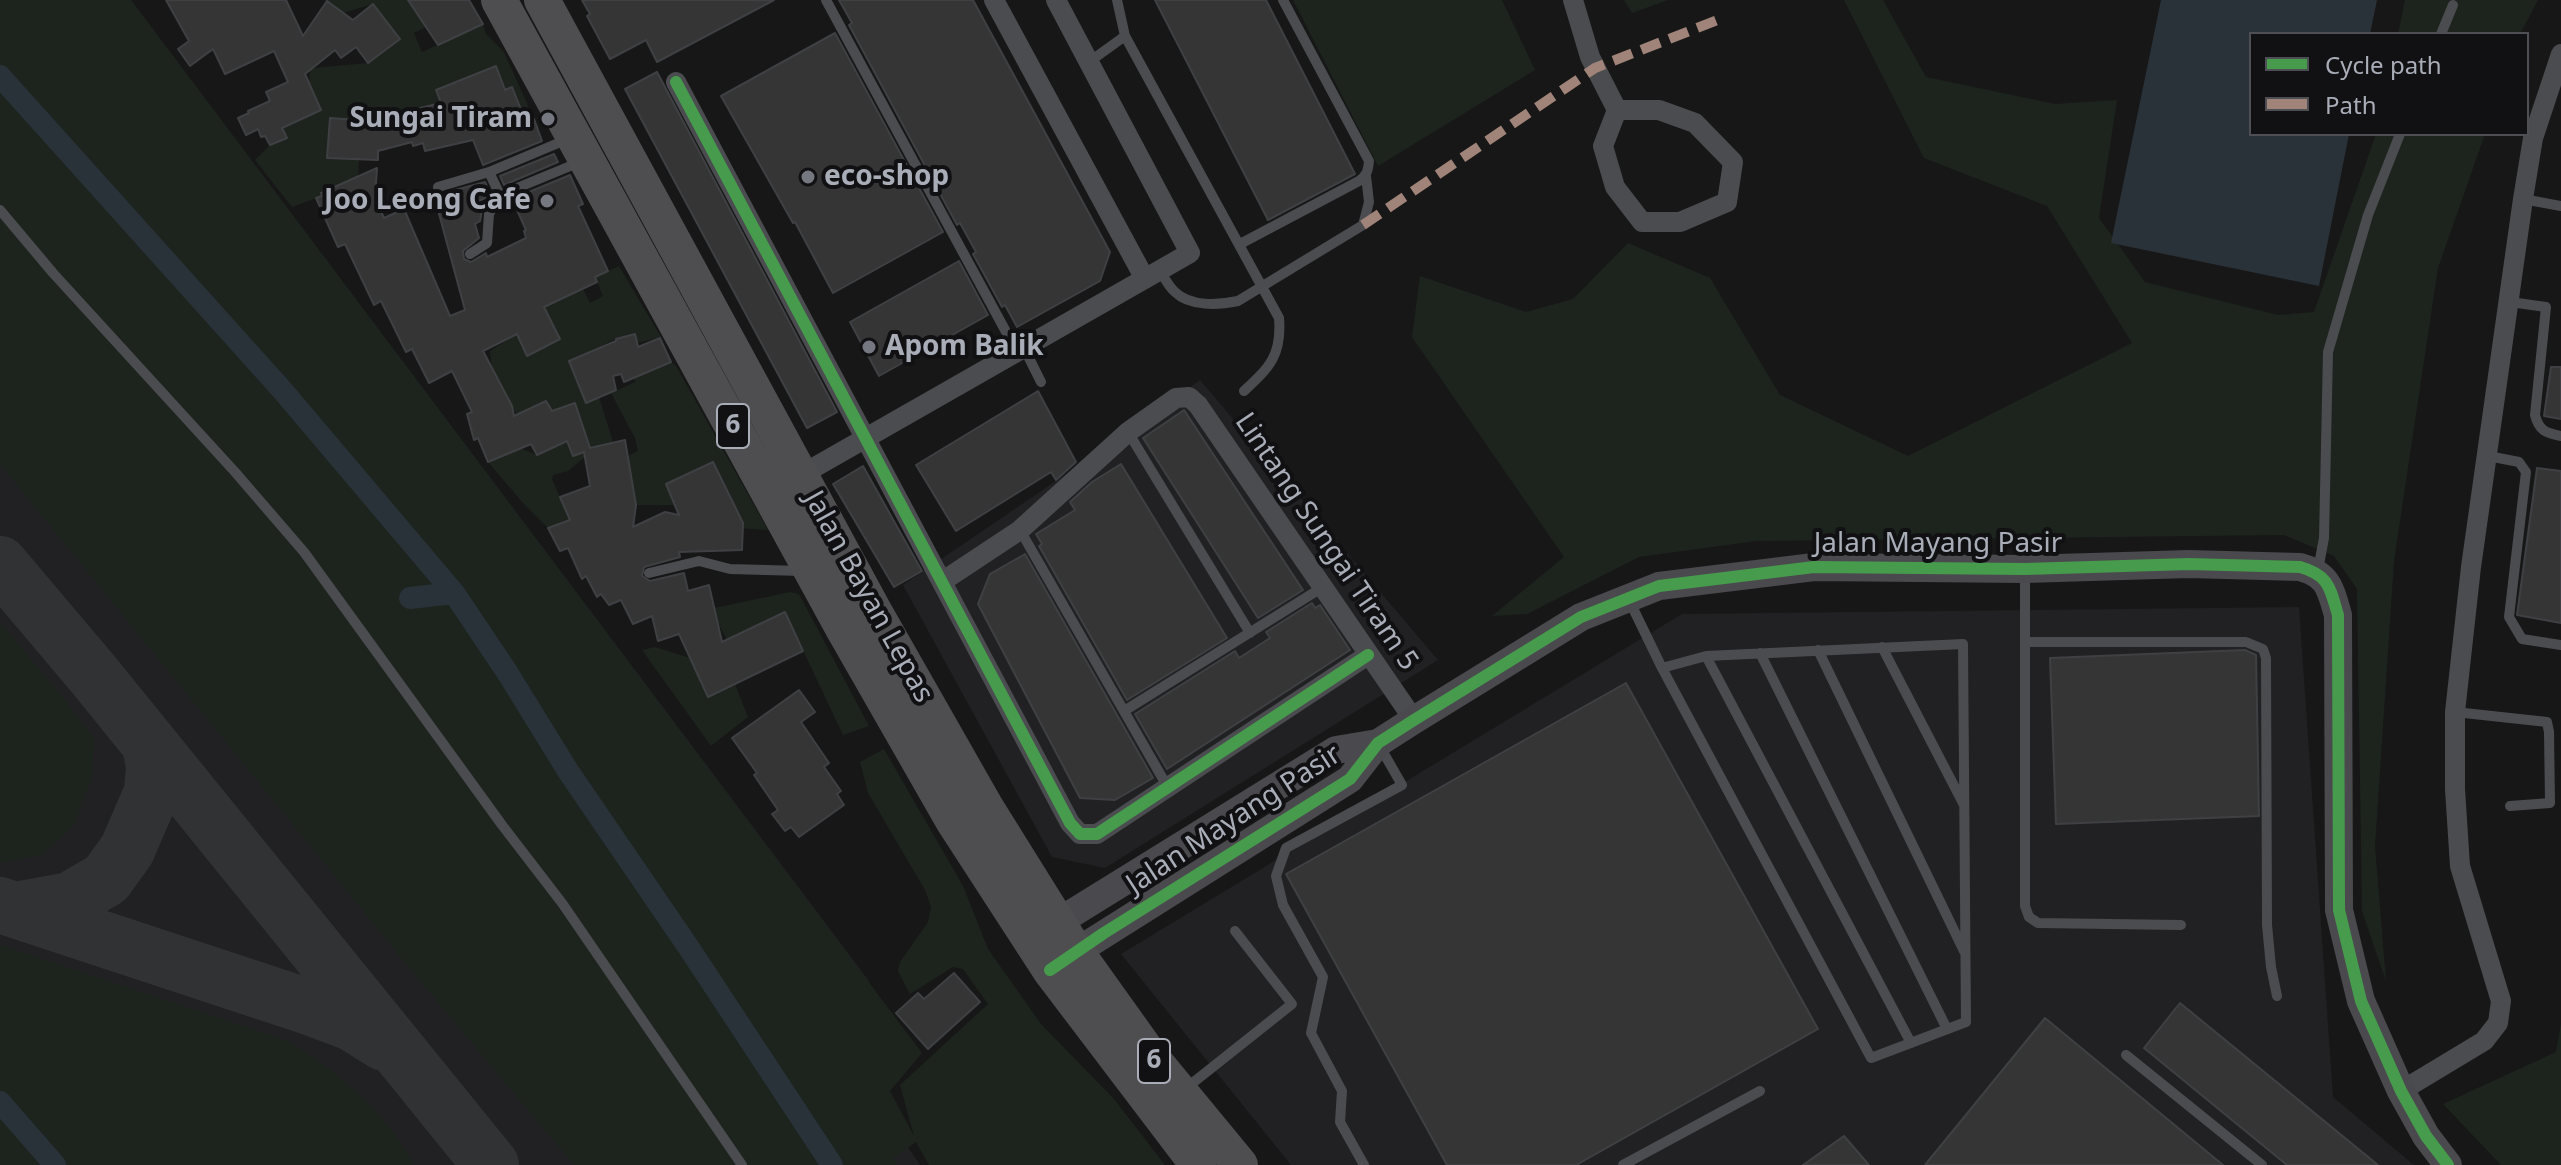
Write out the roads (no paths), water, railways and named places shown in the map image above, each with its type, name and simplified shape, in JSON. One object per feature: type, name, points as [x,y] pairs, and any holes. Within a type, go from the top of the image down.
[{"type":"highway","name":"Jalan Bayan Lepas","points":[[499,0],[812,571],[971,850],[1151,1057],[1240,1165]]},
{"type":"highway","name":"Jalan Bayan Lepas","points":[[542,0],[874,611],[985,806],[1054,946],[1119,1064],[1198,1165]]},
{"type":"highway","points":[[971,850],[1004,927],[1048,993],[1119,1064]]},
{"type":"street","points":[[994,0],[1152,275]]},
{"type":"street","points":[[801,475],[1190,253],[1056,0]]},
{"type":"street","points":[[1573,0],[1590,57],[1617,110],[1603,146],[1615,187],[1642,222],[1680,222],[1727,202],[1733,162],[1695,123],[1659,110],[1617,110]]},
{"type":"street","points":[[2401,1091],[2484,1041],[2498,1023],[2501,1001],[2460,866],[2455,789],[2455,712],[2471,567],[2523,199],[2533,138],[2561,54]]},
{"type":"street","points":[[676,82],[1070,823],[1080,834],[1097,834],[1368,655]]},
{"type":"street","name":"Lintang Sungai Tiram 5","points":[[1128,432],[1176,398],[1189,397],[1198,405],[1414,720]]},
{"type":"street","points":[[943,581],[1020,530],[1128,432]]},
{"type":"street","name":"Jalan Mayang Pasir","points":[[1054,946],[1350,779],[1378,743],[1581,617],[1659,586],[1814,567],[2025,569],[2189,564],[2300,567],[2317,572]]},
{"type":"street","points":[[2317,572],[2329,585],[2338,615],[2339,910],[2361,1001],[2401,1091],[2426,1136],[2448,1165]]},
{"type":"lane","points":[[826,0],[1020,350],[1041,382]]},
{"type":"lane","points":[[1117,0],[1125,36],[1279,318],[1279,343],[1274,361],[1244,391]]},
{"type":"lane","points":[[1152,275],[1187,300],[1221,305],[1238,301],[1261,284],[1363,225],[1369,202],[1366,176],[1369,161],[1283,0]]},
{"type":"lane","points":[[2442,32],[2453,5]]},
{"type":"lane","points":[[1089,62],[1125,36]]},
{"type":"lane","points":[[2317,572],[2324,538],[2328,352],[2368,215],[2399,136]]},
{"type":"lane","points":[[438,187],[580,148]]},
{"type":"lane","points":[[470,254],[487,243],[489,214],[500,195],[580,148]]},
{"type":"lane","points":[[489,172],[500,195]]},
{"type":"lane","points":[[1240,244],[1366,176]]},
{"type":"lane","points":[[2523,199],[2561,206]]},
{"type":"lane","points":[[0,210],[304,552],[562,903],[742,1165]]},
{"type":"lane","points":[[2510,302],[2546,307],[2535,415],[2537,425],[2545,433],[2561,436]]},
{"type":"lane","points":[[1128,432],[1250,633]]},
{"type":"lane","points":[[2488,456],[2519,462],[2526,472],[2509,617],[2522,639],[2561,645]]},
{"type":"lane","points":[[1020,530],[1167,786]]},
{"type":"lane","points":[[649,573],[699,561],[730,569],[812,571]]},
{"type":"lane","points":[[2025,569],[2025,906],[2029,917],[2038,923],[2181,925]]},
{"type":"lane","points":[[1124,711],[1323,587]]},
{"type":"lane","points":[[1628,598],[1662,668],[1871,1058],[1966,1022],[1963,644],[1706,656],[1662,668]]},
{"type":"lane","points":[[2025,642],[2246,642],[2263,649],[2266,658],[2267,925],[2277,996]]},
{"type":"lane","points":[[1882,647],[1964,807]]},
{"type":"lane","points":[[1818,650],[1966,955]]},
{"type":"lane","points":[[1760,653],[1947,1029]]},
{"type":"lane","points":[[1706,656],[1911,1043]]},
{"type":"lane","points":[[2455,712],[2547,722],[2550,803],[2510,806]]},
{"type":"lane","points":[[1364,1165],[1340,1122],[1342,1091],[1311,1033],[1323,977],[1283,905],[1276,876],[1286,848],[1402,785],[1378,743]]},
{"type":"lane","points":[[1180,1093],[1292,1004],[1235,931]]},
{"type":"lane","points":[[2126,1055],[2262,1165]]},
{"type":"lane","points":[[1623,1165],[1760,1091]]},
{"type":"waterway","points":[[0,76],[283,391],[454,593],[568,771],[832,1165]]},
{"type":"waterway","points":[[410,598],[454,593]]},
{"type":"waterway","points":[[0,1102],[55,1165]]},
{"type":"place","name":"Sungai Tiram","points":[[548,119]]},
{"type":"place","name":"eco-shop","points":[[808,177]]},
{"type":"place","name":"Joo Leong Cafe","points":[[547,201]]},
{"type":"place","name":"Apom Balik","points":[[869,347]]}]
